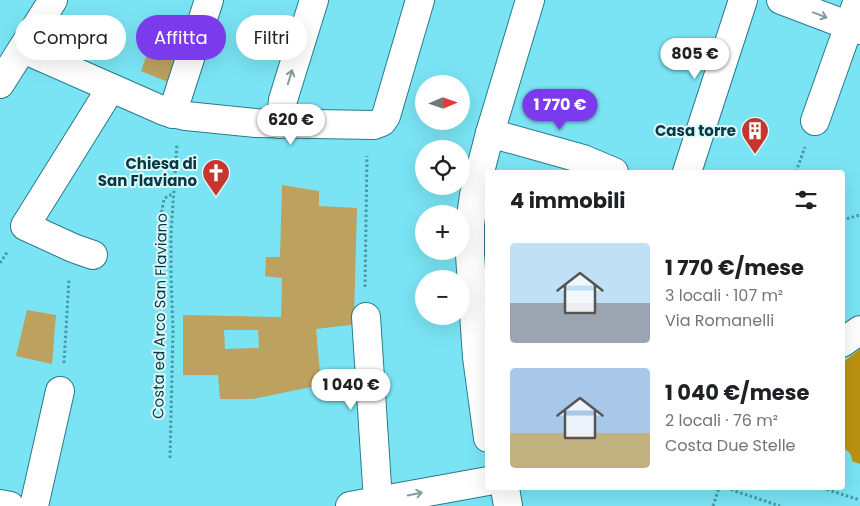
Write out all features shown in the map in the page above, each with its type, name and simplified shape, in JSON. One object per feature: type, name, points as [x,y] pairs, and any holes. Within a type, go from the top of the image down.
[{"type":"street","points":[[45,15],[54,0]]},
{"type":"street","points":[[172,113],[209,0]]},
{"type":"street","points":[[280,124],[284,95],[314,0]]},
{"type":"street","points":[[49,60],[172,113],[228,121],[280,124],[379,116],[420,0]]},
{"type":"street","points":[[485,416],[477,357],[470,255],[470,224],[474,195],[490,132],[530,0]]},
{"type":"street","points":[[688,170],[743,0]]},
{"type":"street","points":[[781,0],[855,28]]},
{"type":"street","points":[[815,121],[855,28],[858,0]]},
{"type":"street","points":[[0,84],[16,60]]},
{"type":"street","points":[[83,251],[26,226],[112,88]]},
{"type":"street","points":[[490,132],[589,167],[604,170]]},
{"type":"street","points":[[366,318],[378,501]]},
{"type":"street","points":[[845,341],[860,330]]},
{"type":"street","points":[[34,506],[60,391]]},
{"type":"street","points":[[350,506],[485,482]]},
{"type":"street","points":[[505,490],[508,506]]},
{"type":"street","points":[[0,504],[10,506]]},
{"type":"path","name":"Costa ed Arco San Flaviano","points":[[170,458],[171,234],[174,195],[172,113]]},
{"type":"path","points":[[366,318],[366,162],[379,116]]},
{"type":"path","points":[[158,232],[164,199],[169,195],[174,195]]},
{"type":"path","points":[[845,219],[860,215]]},
{"type":"path","points":[[60,391],[66,346],[68,288],[83,251]]},
{"type":"path","points":[[714,506],[719,490]]},
{"type":"path","points":[[732,490],[780,506]]},
{"type":"path","points":[[828,490],[860,500]]},
{"type":"shaded area","points":[[145,60],[175,60],[168,82],[141,71]]},
{"type":"shaded area","points":[[282,185],[319,191],[319,206],[357,208],[354,316],[359,324],[316,329],[321,385],[253,399],[220,399],[218,375],[183,375],[183,315],[281,317],[282,278],[265,276],[266,257],[280,257]],"holes":[[[224,330],[258,330],[259,348],[225,349]]]},
{"type":"shaded area","points":[[481,209],[485,210],[485,269],[479,269]]},
{"type":"shaded area","points":[[27,310],[56,315],[52,364],[16,356]]},
{"type":"shaded area","points":[[860,349],[860,464],[852,461],[850,453],[845,450],[845,361]]},
{"type":"place","name":"Casa torre","points":[[755,155]]},
{"type":"place","name":"Chiesa di San Flaviano","points":[[216,197]]}]
